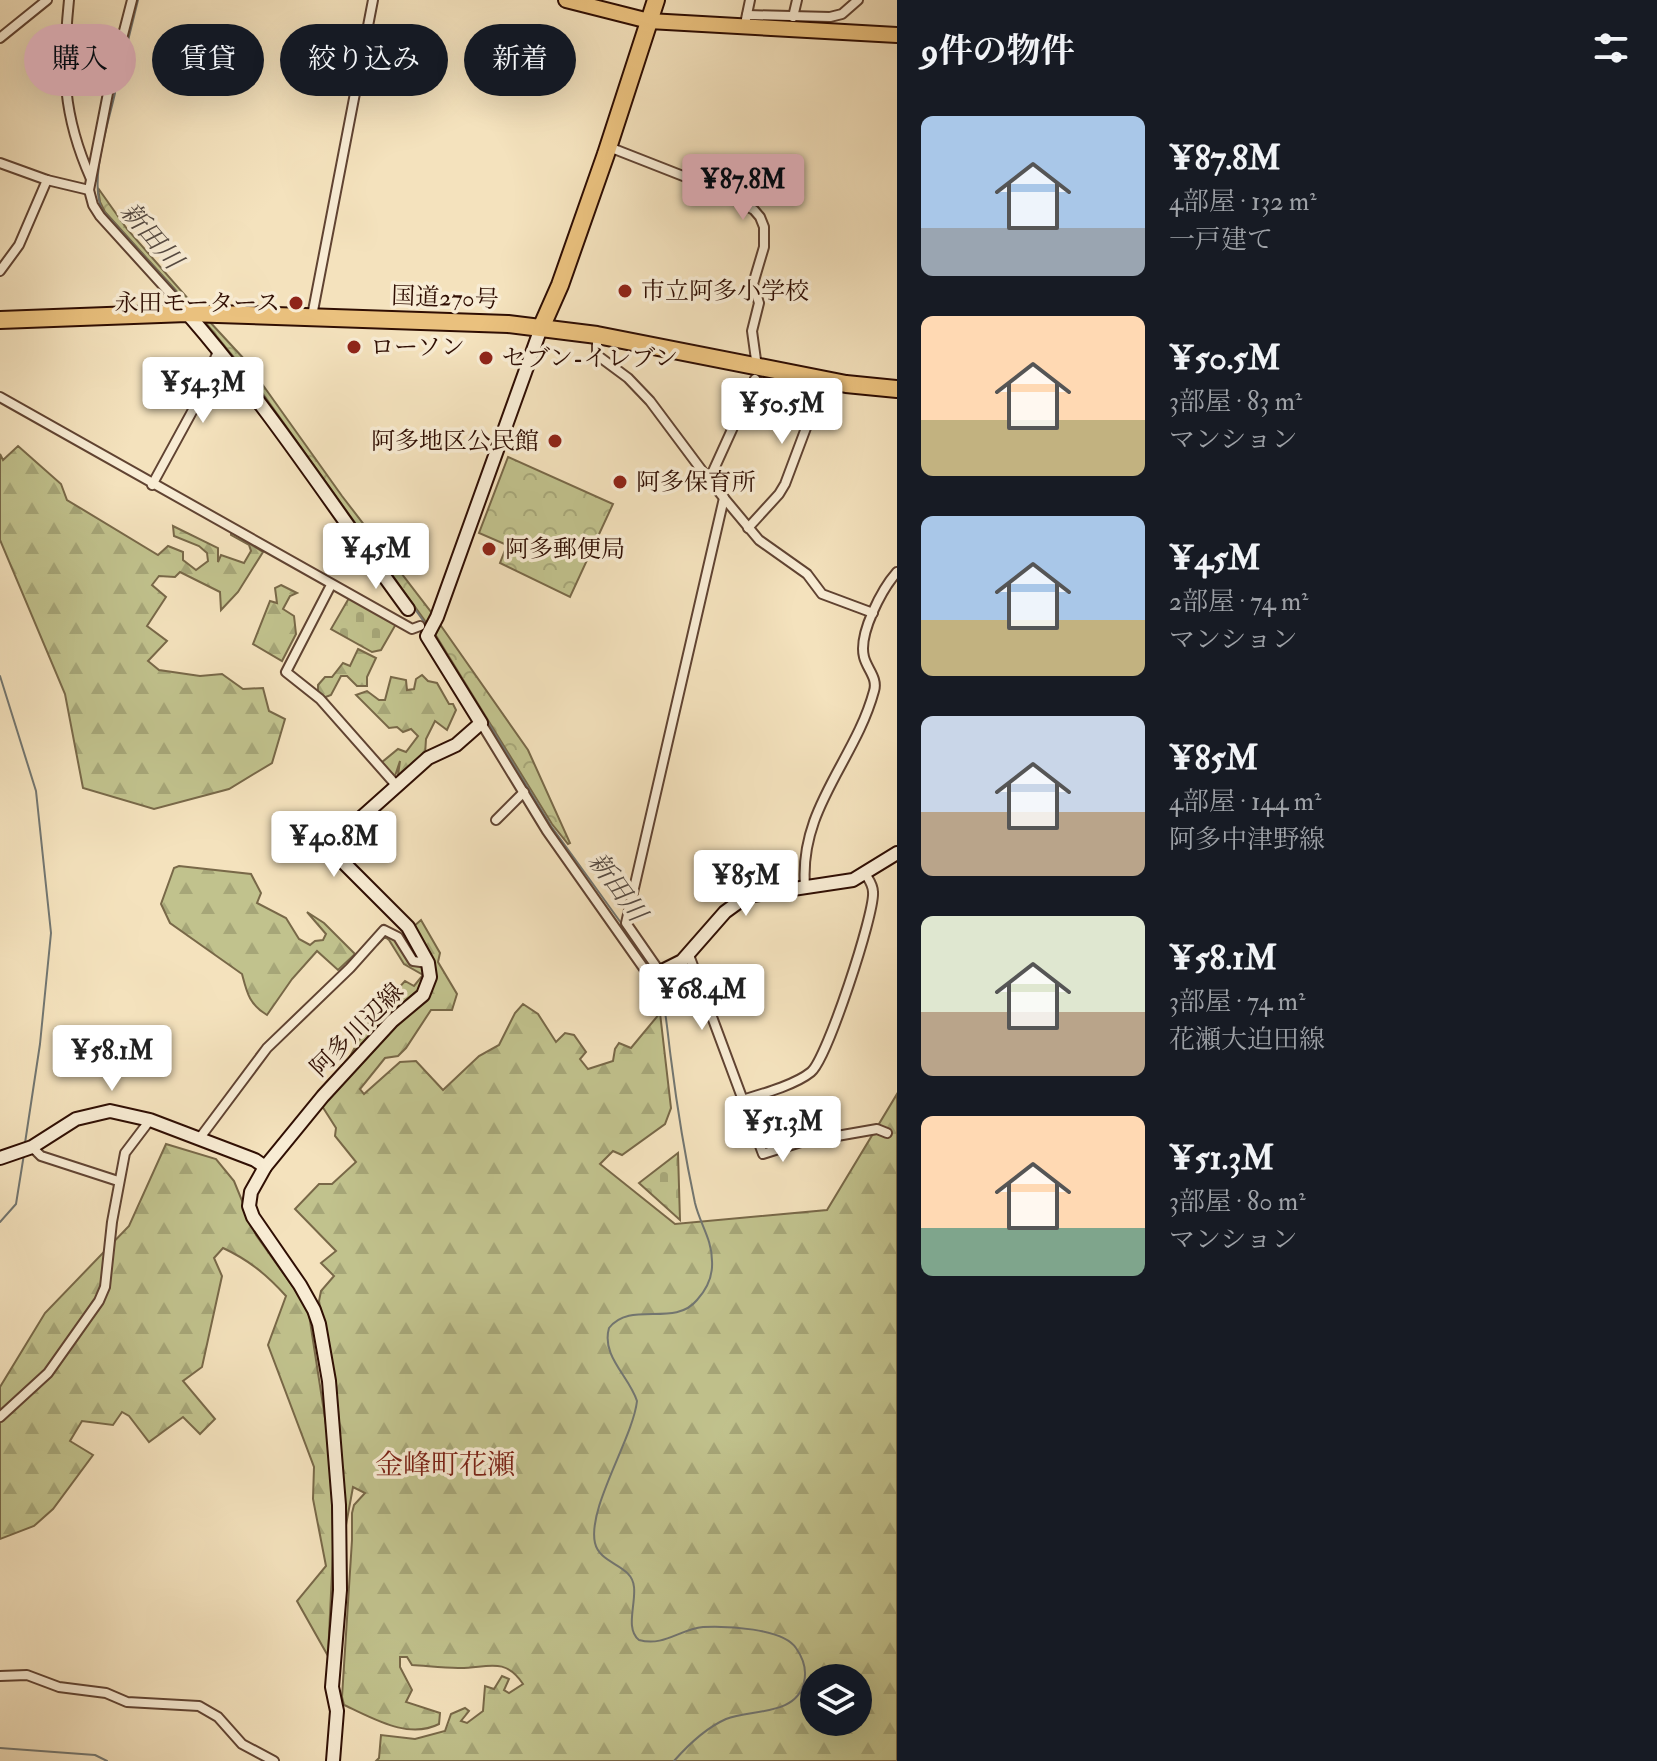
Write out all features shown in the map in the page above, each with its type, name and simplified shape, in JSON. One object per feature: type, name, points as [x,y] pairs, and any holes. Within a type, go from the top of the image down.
[{"type":"highway","points":[[541,328],[560,285],[609,147],[656,0]]},
{"type":"highway","name":"国道270号","points":[[0,320],[187,313],[508,324],[597,335],[757,372],[897,389]]},
{"type":"main road","points":[[566,0],[649,21],[746,21],[897,35]]},
{"type":"main road","points":[[187,313],[220,349],[408,609]]},
{"type":"main road","points":[[428,963],[408,927],[344,863],[337,849],[343,834],[396,785],[428,758],[456,745],[481,723],[427,631],[541,328]]},
{"type":"main road","points":[[656,972],[669,969],[689,955],[725,912],[739,901],[759,893],[835,885],[866,875],[897,853]]},
{"type":"main road","name":"阿多川辺線","points":[[333,1761],[337,1711],[332,1687],[340,1590],[329,1381],[314,1310],[253,1217],[249,1206],[251,1192],[265,1167],[323,1096],[392,1021],[423,995],[430,977],[428,963]]},
{"type":"main road","points":[[3,1157],[32,1147],[76,1119],[101,1112],[119,1112],[150,1120],[255,1160],[265,1167]]},
{"type":"street","points":[[0,38],[47,0]]},
{"type":"street","points":[[90,185],[108,93],[132,0]]},
{"type":"street","points":[[312,316],[373,0]]},
{"type":"street","points":[[750,0],[746,21],[842,14],[858,0]]},
{"type":"street","points":[[793,17],[797,0]]},
{"type":"street","points":[[68,4],[64,52],[66,104],[93,205],[187,313]]},
{"type":"street","points":[[609,147],[706,185],[754,210],[764,227],[764,247],[753,284],[759,303],[752,331],[757,372],[709,480]]},
{"type":"street","points":[[0,163],[47,180],[90,185]]},
{"type":"street","points":[[0,271],[19,245],[47,180]]},
{"type":"street","points":[[597,335],[597,355],[628,378],[650,401],[748,528],[773,552],[807,574],[822,594],[873,613]]},
{"type":"street","points":[[152,485],[194,408],[220,349]]},
{"type":"street","points":[[748,528],[779,494],[809,420],[808,394],[789,392],[757,372]]},
{"type":"street","points":[[0,397],[331,585],[412,629],[427,631]]},
{"type":"street","points":[[656,972],[626,923],[724,498]]},
{"type":"street","points":[[805,886],[803,863],[813,820],[860,728],[875,689],[863,651],[873,613],[883,590],[897,572]]},
{"type":"street","points":[[331,585],[286,672],[320,699],[396,785]]},
{"type":"street","points":[[408,609],[427,631]]},
{"type":"street","points":[[481,723],[547,831],[645,970],[656,972]]},
{"type":"street","points":[[496,820],[524,792]]},
{"type":"street","points":[[742,1100],[810,1073],[821,1058],[839,1016],[865,931],[874,894],[866,875]]},
{"type":"street","points":[[199,1139],[273,1041],[350,968],[384,930],[398,937],[413,961],[428,963]]},
{"type":"street","points":[[689,955],[763,1154],[820,1136],[877,1129],[887,1133]]},
{"type":"street","points":[[0,1417],[48,1373],[74,1332],[99,1301],[105,1287],[118,1181],[125,1153],[150,1120]]},
{"type":"street","points":[[32,1147],[41,1156],[118,1181]]},
{"type":"street","points":[[0,1676],[27,1675],[59,1687],[106,1693],[127,1702],[199,1706],[218,1717],[242,1744],[274,1761]]},
{"type":"green space","points":[[98,188],[127,229],[191,302],[189,305],[105,212]]},
{"type":"green space","points":[[209,321],[245,360],[342,496],[431,612],[432,619],[428,625],[258,387],[205,322]]},
{"type":"green space","points":[[154,363],[166,371],[170,365],[199,390],[190,409],[171,386],[167,398],[159,392],[155,383]]},
{"type":"green space","points":[[18,446],[61,484],[67,500],[158,555],[168,546],[183,552],[183,560],[196,570],[208,561],[207,553],[199,546],[174,536],[173,526],[218,548],[218,562],[221,555],[244,563],[251,551],[249,545],[231,535],[231,532],[263,552],[238,592],[221,610],[220,592],[180,572],[175,577],[159,576],[152,585],[166,597],[147,626],[167,641],[148,661],[159,670],[200,676],[222,674],[243,689],[263,688],[269,711],[285,719],[272,763],[229,789],[154,809],[83,788],[65,694],[0,540],[0,454],[3,460]]},
{"type":"green space","points":[[508,457],[613,504],[570,597],[500,563],[507,545],[479,533]]},
{"type":"green space","points":[[281,585],[297,593],[290,596],[283,609],[294,616],[296,634],[282,661],[253,644],[270,601],[277,603],[275,588]]},
{"type":"green space","points":[[349,598],[396,624],[381,650],[372,652],[331,629]]},
{"type":"green space","points":[[439,623],[528,750],[570,843],[552,824],[435,634]]},
{"type":"green space","points":[[358,649],[376,658],[367,677],[367,686],[357,686],[347,676],[341,676],[331,695],[323,698],[318,694],[318,685],[325,677],[332,677],[343,663],[350,666]]},
{"type":"green space","points":[[422,675],[428,681],[437,683],[456,710],[447,730],[435,721],[426,739],[425,755],[398,775],[400,761],[394,779],[381,763],[398,749],[406,752],[418,736],[411,729],[403,732],[397,727],[389,728],[356,695],[367,691],[379,700],[385,700],[391,677],[406,680],[407,690],[414,689],[416,679]]},
{"type":"green space","points":[[174,868],[251,874],[261,893],[257,903],[286,918],[299,939],[310,945],[323,940],[326,934],[307,912],[324,923],[355,954],[338,970],[317,951],[292,979],[267,1015],[250,998],[242,974],[170,923],[161,904]]},
{"type":"green space","points":[[421,920],[440,953],[438,962],[457,994],[452,1010],[431,1010],[406,1048],[398,1056],[385,1058],[360,1089],[364,1094],[400,1062],[416,1061],[443,1090],[479,1056],[499,1045],[523,1004],[538,1014],[556,1042],[565,1033],[574,1035],[586,1052],[580,1059],[588,1069],[613,1061],[619,1043],[631,1048],[660,1013],[671,1108],[665,1124],[622,1155],[613,1151],[600,1164],[675,1224],[827,1210],[897,1094],[897,1761],[376,1761],[381,1735],[415,1739],[445,1731],[451,1714],[465,1708],[469,1711],[461,1721],[467,1723],[483,1711],[485,1686],[494,1689],[502,1676],[509,1679],[504,1690],[509,1693],[523,1684],[509,1669],[501,1666],[452,1668],[412,1665],[407,1657],[400,1657],[400,1667],[412,1690],[406,1702],[440,1713],[439,1724],[415,1730],[367,1716],[344,1705],[342,1697],[352,1513],[354,1505],[365,1493],[353,1487],[344,1536],[338,1410],[319,1301],[321,1291],[334,1276],[321,1263],[336,1251],[295,1209],[319,1184],[332,1184],[356,1162],[335,1136],[336,1128],[322,1106],[372,1017],[405,981],[414,986],[423,975],[404,964],[385,937],[378,944],[376,942],[385,933],[389,934],[425,967],[413,927]]},
{"type":"green space","points":[[166,1144],[216,1159],[234,1181],[256,1235],[308,1308],[331,1457],[334,1531],[328,1656],[297,1601],[326,1566],[313,1499],[314,1467],[268,1345],[286,1296],[257,1269],[223,1248],[214,1258],[222,1276],[202,1367],[183,1381],[215,1419],[200,1434],[183,1417],[149,1442],[129,1416],[122,1412],[113,1425],[82,1421],[70,1441],[93,1455],[53,1509],[34,1526],[0,1539],[0,1387],[45,1313],[129,1226]]},
{"type":"green space","points":[[678,1153],[680,1220],[639,1183]]},
{"type":"waterway","name":"新田川","points":[[132,24],[138,0]]},
{"type":"waterway","name":"新田川","points":[[114,96],[99,168],[102,210],[187,304]]},
{"type":"waterway","name":"新田川","points":[[205,325],[252,381],[292,437]]},
{"type":"waterway","name":"新田川","points":[[373,550],[427,626]]},
{"type":"waterway","points":[[0,676],[36,791],[51,933],[40,1044],[25,1143]]},
{"type":"waterway","name":"新田川","points":[[486,719],[551,826],[624,927]]},
{"type":"waterway","name":"新田川","points":[[656,976],[664,1006],[695,1203],[710,1246],[711,1272],[704,1291],[688,1308],[665,1314],[629,1316],[609,1328],[612,1357],[637,1401],[628,1434],[598,1511],[595,1543],[603,1556],[632,1579],[632,1623],[639,1640],[656,1641],[703,1627],[767,1632],[789,1641],[796,1648],[805,1673],[800,1693],[792,1701],[772,1710],[726,1719],[698,1737],[674,1761]]},
{"type":"waterway","points":[[0,1222],[16,1204],[24,1154]]},
{"type":"waterway","points":[[0,1748],[95,1755],[107,1761]]},
{"type":"place","name":"市立阿多小学校","points":[[625,291]]},
{"type":"place","name":"永田モータース","points":[[296,303]]},
{"type":"place","name":"ローソン","points":[[354,347]]},
{"type":"place","name":"セブン-イレブン","points":[[486,358]]},
{"type":"place","name":"阿多地区公民館","points":[[555,441]]},
{"type":"place","name":"阿多保育所","points":[[620,482]]},
{"type":"place","name":"阿多郵便局","points":[[489,549]]},
{"type":"district","name":"金峰町花瀬","points":[[445,1465]]}]
